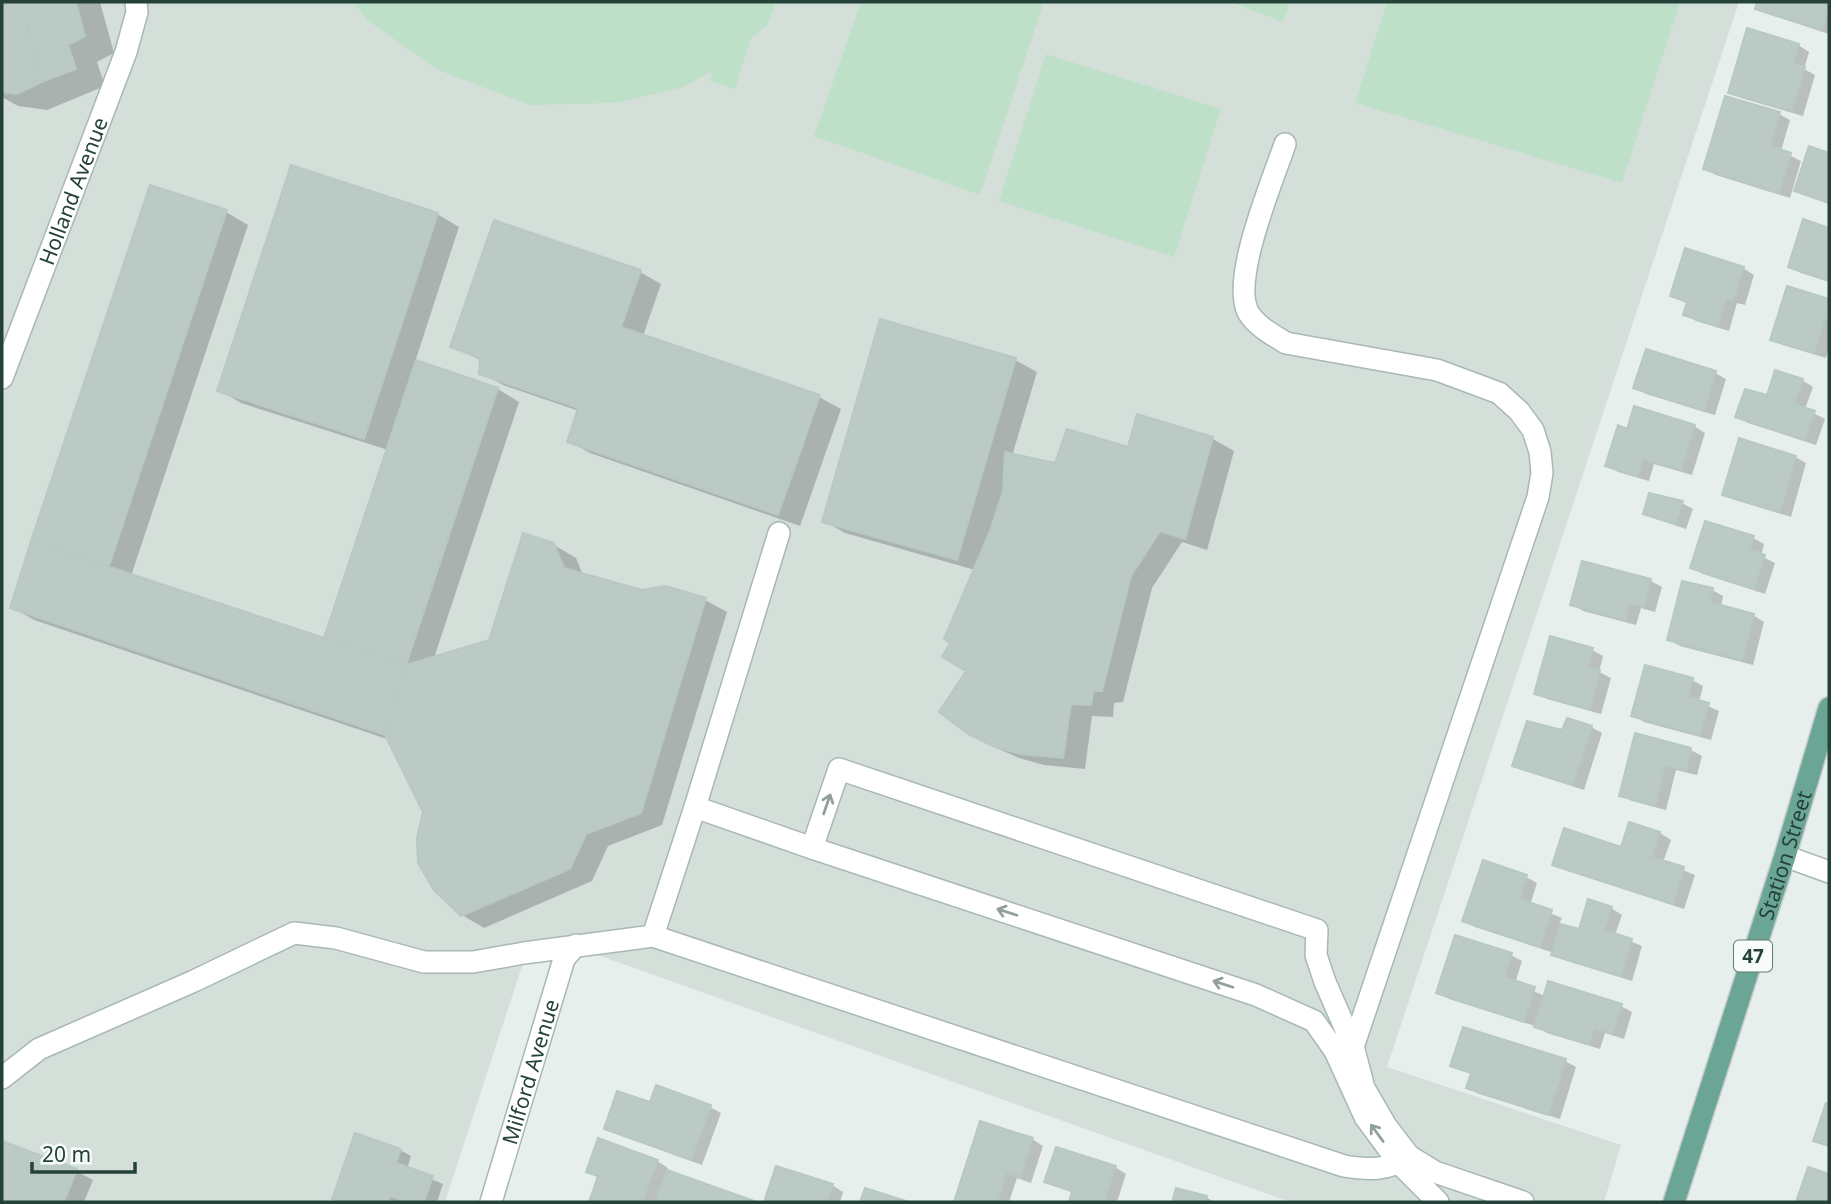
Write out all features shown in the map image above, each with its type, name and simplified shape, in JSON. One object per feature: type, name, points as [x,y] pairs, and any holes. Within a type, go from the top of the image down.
[{"type":"main road","name":"Station Street","points":[[1674,1202],[1785,856],[1829,708]]},
{"type":"street","name":"Holland Avenue","points":[[2,378],[126,52],[137,12],[136,2]]},
{"type":"street","points":[[1285,144],[1251,247],[1242,287],[1248,312],[1265,331],[1286,343],[1437,370],[1499,393],[1519,411],[1533,430],[1541,452],[1542,473],[1538,497],[1353,1045],[1346,1075]]},
{"type":"street","points":[[653,936],[779,533]]},
{"type":"street","points":[[812,848],[839,769],[1317,930],[1316,955],[1353,1045],[1364,1088],[1404,1159],[1522,1202]]},
{"type":"street","points":[[695,807],[1256,995],[1314,1021],[1335,1051],[1365,1117],[1404,1159],[1438,1202]]},
{"type":"street","points":[[1785,856],[1829,872]]},
{"type":"street","points":[[2,1078],[39,1049],[295,933],[336,938],[424,962],[472,962],[653,936],[1345,1166],[1369,1171],[1404,1159]]},
{"type":"street","name":"Milford Avenue","points":[[491,1202],[564,959],[576,945]]},
{"type":"shaded area","points":[[2,2],[1739,2],[1387,1067],[1621,1145],[1604,1202],[1290,1202],[592,953],[523,963],[445,1202],[2,1202]]},
{"type":"green space","points":[[353,2],[776,2],[768,24],[750,40],[735,89],[710,81],[712,71],[683,87],[615,103],[530,105],[438,70],[367,20]]},
{"type":"green space","points":[[861,2],[1044,2],[980,195],[814,136]]},
{"type":"green space","points":[[1230,2],[1290,2],[1283,22]]},
{"type":"green space","points":[[1387,2],[1680,2],[1622,183],[1355,103]]},
{"type":"green space","points":[[1046,54],[1221,109],[1174,257],[999,201]]},
{"type":"building","points":[[2,2],[21,2],[42,82],[17,94],[2,92]]},
{"type":"building","points":[[21,2],[76,2],[85,36],[68,45],[76,69],[42,82]]},
{"type":"building","points":[[1757,2],[1829,2],[1829,6],[1822,30],[1755,9]]},
{"type":"building","points":[[1747,28],[1799,44],[1793,64],[1805,67],[1792,111],[1728,93]]},
{"type":"building","points":[[1725,96],[1780,112],[1770,146],[1791,153],[1779,193],[1703,169]]},
{"type":"building","points":[[1809,146],[1829,153],[1829,203],[1794,191]]},
{"type":"building","points":[[291,165],[438,213],[364,439],[217,391]]},
{"type":"building","points":[[150,185],[227,210],[109,566],[31,541]]},
{"type":"building","points":[[1803,219],[1829,228],[1827,280],[1788,267]]},
{"type":"building","points":[[494,220],[641,270],[621,327],[820,395],[778,515],[567,442],[578,408],[479,374],[480,358],[450,347]]},
{"type":"building","points":[[1685,248],[1744,267],[1733,300],[1726,298],[1718,326],[1683,315],[1687,302],[1670,296]]},
{"type":"building","points":[[1787,286],[1829,299],[1829,320],[1825,318],[1814,353],[1770,340]]},
{"type":"building","points":[[880,319],[1016,358],[957,560],[822,522]]},
{"type":"building","points":[[1646,349],[1716,371],[1704,411],[1633,388]]},
{"type":"building","points":[[416,360],[498,388],[406,665],[324,638]]},
{"type":"building","points":[[1775,370],[1803,379],[1794,404],[1815,411],[1805,440],[1735,417],[1745,389],[1767,395]]},
{"type":"building","points":[[1634,406],[1695,425],[1681,470],[1643,459],[1637,476],[1605,466],[1618,425],[1627,429]]},
{"type":"building","points":[[1137,414],[1213,437],[1185,539],[1160,531],[1131,576],[1102,691],[1093,691],[1091,705],[1071,704],[1063,758],[1021,754],[995,747],[968,734],[939,712],[966,671],[942,657],[950,643],[944,639],[990,531],[1003,491],[1005,452],[1055,463],[1067,429],[1128,447]]},
{"type":"building","points":[[1739,438],[1796,456],[1780,512],[1722,495]]},
{"type":"building","points":[[1649,493],[1683,501],[1675,524],[1643,514]]},
{"type":"building","points":[[1705,521],[1754,536],[1750,550],[1765,555],[1754,589],[1690,568]]},
{"type":"building","points":[[523,533],[554,543],[564,568],[642,590],[666,586],[706,598],[641,813],[586,834],[570,869],[461,916],[434,890],[418,863],[417,838],[423,812],[385,735],[406,665],[489,640]]},
{"type":"building","points":[[31,541],[406,665],[385,735],[10,608]]},
{"type":"building","points":[[1582,561],[1651,579],[1644,607],[1629,603],[1625,620],[1570,605]]},
{"type":"building","points":[[1682,581],[1713,588],[1710,602],[1754,614],[1742,660],[1667,640]]},
{"type":"building","points":[[1550,636],[1593,648],[1588,667],[1600,670],[1590,709],[1534,694]]},
{"type":"building","points":[[1645,665],[1693,678],[1688,697],[1709,703],[1700,735],[1631,716]]},
{"type":"building","points":[[1567,718],[1592,726],[1573,785],[1512,766],[1527,721],[1562,730]]},
{"type":"building","points":[[1635,733],[1691,748],[1686,770],[1665,765],[1655,805],[1619,796]]},
{"type":"building","points":[[1629,822],[1660,832],[1652,857],[1684,867],[1673,904],[1552,865],[1564,828],[1621,847]]},
{"type":"building","points":[[1483,860],[1527,875],[1519,899],[1552,910],[1540,947],[1462,921]]},
{"type":"building","points":[[1588,899],[1612,907],[1604,930],[1632,939],[1621,976],[1551,955],[1560,924],[1579,929]]},
{"type":"building","points":[[1455,935],[1512,953],[1504,977],[1535,987],[1524,1022],[1436,993]]},
{"type":"building","points":[[1548,981],[1622,1004],[1612,1034],[1594,1028],[1589,1044],[1534,1027]]},
{"type":"building","points":[[1463,1027],[1566,1059],[1548,1115],[1466,1088],[1471,1073],[1450,1066]]},
{"type":"building","points":[[656,1085],[711,1105],[691,1160],[604,1129],[617,1091],[650,1102]]},
{"type":"building","points":[[1826,1103],[1829,1104],[1829,1146],[1813,1141]]},
{"type":"building","points":[[980,1121],[1033,1138],[1020,1178],[1006,1173],[998,1199],[1008,1202],[954,1202]]},
{"type":"building","points":[[355,1133],[401,1149],[396,1163],[433,1176],[424,1202],[407,1202],[390,1196],[388,1202],[341,1202],[332,1199]]},
{"type":"building","points":[[598,1138],[658,1160],[642,1202],[589,1202],[598,1176],[586,1172]]},
{"type":"building","points":[[2,1141],[77,1169],[64,1202],[2,1202]]},
{"type":"building","points":[[1056,1147],[1116,1166],[1104,1202],[1069,1202],[1072,1191],[1044,1182]]},
{"type":"building","points":[[776,1166],[833,1184],[827,1202],[764,1202]]},
{"type":"building","points":[[1808,1167],[1829,1174],[1829,1202],[1796,1202]]},
{"type":"building","points":[[667,1170],[754,1201],[655,1202]]},
{"type":"building","points":[[865,1188],[909,1202],[860,1202]]},
{"type":"building","points":[[1176,1188],[1207,1196],[1205,1202],[1172,1202]]}]
